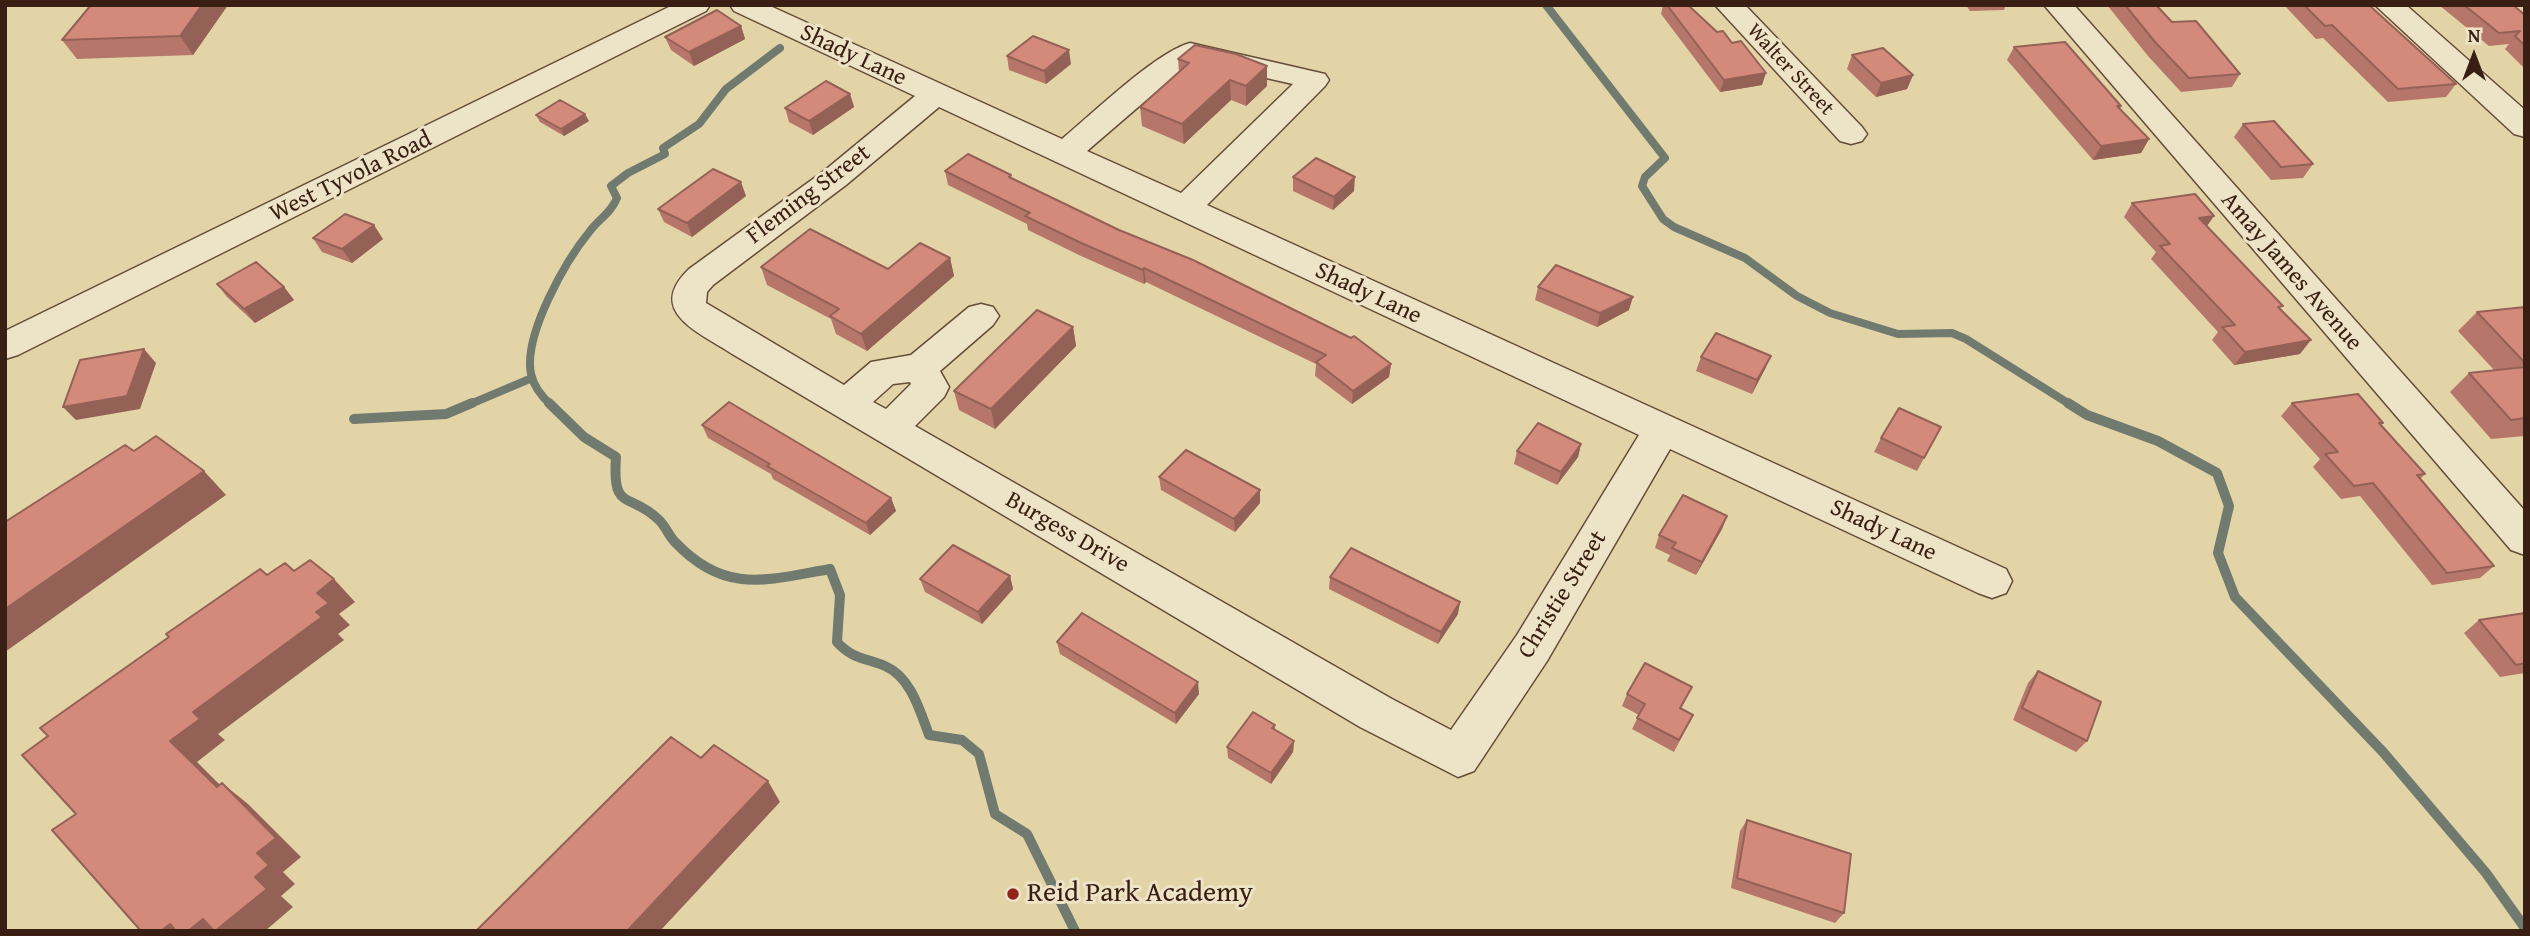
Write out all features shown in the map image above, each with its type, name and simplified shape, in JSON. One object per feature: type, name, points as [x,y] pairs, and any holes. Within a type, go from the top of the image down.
[{"type":"street","name":"West Tyvola Road","points":[[5,346],[696,5]]},
{"type":"street","name":"Shady Lane","points":[[744,5],[1992,581]]},
{"type":"street","name":"Walter Street","points":[[1729,5],[1851,134]]},
{"type":"street","name":"Amay James Avenue","points":[[2057,5],[2525,539]]},
{"type":"street","points":[[2389,5],[2525,127]]},
{"type":"street","points":[[1064,154],[1162,71],[1191,52],[1314,80],[1184,209]]},
{"type":"street","name":"Fleming Street","points":[[687,297],[693,284],[701,277],[835,178],[935,95]]},
{"type":"street","name":"Burgess Drive","points":[[687,297],[691,310],[747,346],[1376,713],[1458,757]]},
{"type":"street","points":[[846,404],[884,372],[920,368],[981,316]]},
{"type":"street","points":[[889,429],[931,387],[920,368]]},
{"type":"street","name":"Christie Street","points":[[1458,757],[1532,648],[1662,429]]},
{"type":"building","points":[[91,5],[202,5],[180,36],[62,40]]},
{"type":"building","points":[[1667,5],[1688,5],[1717,32],[1723,31],[1732,43],[1741,41],[1766,73],[1724,80]]},
{"type":"building","points":[[2125,5],[2156,5],[2172,22],[2196,21],[2240,74],[2189,78]]},
{"type":"building","points":[[2304,5],[2369,5],[2456,84],[2398,89],[2332,25],[2325,26]]},
{"type":"building","points":[[2464,5],[2513,5],[2525,15],[2525,46],[2515,36],[2520,31],[2499,33]]},
{"type":"building","points":[[717,10],[741,26],[689,52],[665,37]]},
{"type":"building","points":[[1033,36],[1069,50],[1044,71],[1007,56]]},
{"type":"building","points":[[2065,42],[2121,106],[2117,106],[2149,139],[2101,146],[2014,47]]},
{"type":"building","points":[[1195,45],[1236,54],[1267,66],[1246,86],[1230,80],[1182,124],[1140,107],[1189,63],[1178,59]]},
{"type":"building","points":[[1883,48],[1913,75],[1881,83],[1852,55]]},
{"type":"building","points":[[826,81],[850,94],[809,121],[785,108]]},
{"type":"building","points":[[560,100],[585,114],[561,129],[536,115]]},
{"type":"building","points":[[2274,121],[2313,164],[2281,167],[2243,124]]},
{"type":"building","points":[[968,154],[1011,175],[1009,177],[1119,230],[1193,260],[1351,338],[1354,336],[1391,364],[1353,391],[1316,362],[1326,355],[1144,268],[1143,270],[1025,216],[1030,213],[945,171]]},
{"type":"building","points":[[1316,158],[1355,177],[1334,197],[1293,177]]},
{"type":"building","points":[[713,169],[741,182],[687,223],[658,209]]},
{"type":"building","points":[[2195,194],[2214,216],[2199,218],[2283,306],[2278,307],[2311,340],[2245,352],[2222,327],[2235,325],[2160,246],[2170,244],[2132,203]]},
{"type":"building","points":[[345,214],[374,225],[342,249],[313,238]]},
{"type":"building","points":[[810,229],[888,269],[920,243],[950,258],[861,334],[830,316],[839,309],[761,267]]},
{"type":"building","points":[[256,262],[284,287],[244,309],[217,284]]},
{"type":"building","points":[[1556,265],[1633,297],[1600,313],[1538,287]]},
{"type":"building","points":[[2525,307],[2525,363],[2477,312]]},
{"type":"building","points":[[1037,310],[1073,327],[991,409],[954,391]]},
{"type":"building","points":[[1716,333],[1771,356],[1757,380],[1701,357]]},
{"type":"building","points":[[144,349],[127,396],[63,407],[80,360]]},
{"type":"building","points":[[2525,367],[2525,418],[2511,420],[2469,373]]},
{"type":"building","points":[[2358,394],[2383,423],[2379,423],[2425,474],[2417,475],[2494,566],[2447,573],[2373,483],[2354,486],[2325,454],[2338,452],[2292,403]]},
{"type":"building","points":[[729,402],[891,498],[866,523],[767,466],[770,464],[702,425]]},
{"type":"building","points":[[1899,408],[1941,427],[1924,458],[1881,438]]},
{"type":"building","points":[[1538,423],[1581,444],[1561,472],[1517,451]]},
{"type":"building","points":[[156,436],[204,471],[5,609],[5,522],[125,445],[134,451]]},
{"type":"building","points":[[1186,450],[1260,490],[1234,519],[1159,477]]},
{"type":"building","points":[[1683,495],[1727,516],[1702,562],[1672,548],[1676,543],[1659,535]]},
{"type":"building","points":[[953,545],[1010,576],[978,612],[920,579]]},
{"type":"building","points":[[1351,548],[1460,602],[1441,632],[1330,577]]},
{"type":"building","points":[[310,560],[334,579],[317,593],[329,603],[316,612],[322,617],[193,712],[200,719],[170,741],[217,787],[222,783],[276,838],[257,853],[269,865],[255,877],[267,889],[215,931],[203,919],[188,931],[176,931],[170,924],[161,931],[141,931],[52,830],[76,814],[22,755],[48,736],[40,728],[169,637],[166,634],[260,569],[267,575],[285,563],[294,571]]},
{"type":"building","points":[[1082,613],[1198,682],[1175,713],[1057,642]]},
{"type":"building","points":[[2525,613],[2525,663],[2516,665],[2479,620]]},
{"type":"building","points":[[1645,663],[1692,687],[1680,708],[1693,715],[1679,740],[1637,718],[1645,704],[1627,694]]},
{"type":"building","points":[[2038,671],[2101,702],[2087,741],[2022,708]]},
{"type":"building","points":[[1253,712],[1294,741],[1271,773],[1227,747]]},
{"type":"building","points":[[671,737],[701,758],[714,745],[768,781],[627,931],[476,931]]},
{"type":"building","points":[[1747,820],[1851,854],[1844,913],[1737,878]]},
{"type":"waterway","points":[[1546,5],[1665,158],[1645,177],[1642,186],[1663,219],[1674,227],[1745,258],[1797,296],[1830,313],[1898,334],[1952,333],[1966,339],[2071,405]]},
{"type":"waterway","points":[[549,403],[538,391],[531,374],[533,339],[548,299],[570,260],[617,198],[611,186],[628,173],[665,154],[663,148],[699,124],[726,89],[780,48]]},
{"type":"waterway","points":[[468,405],[532,378]]},
{"type":"waterway","points":[[354,419],[446,414],[472,403]]},
{"type":"waterway","points":[[549,403],[584,437],[616,457],[615,475],[620,494],[659,520],[675,542],[693,559],[711,570],[748,580],[830,569],[840,595],[837,642],[854,655],[885,666],[902,678],[918,706],[929,735],[962,740],[979,754],[995,814],[1027,834],[1075,931]]},
{"type":"waterway","points":[[2068,403],[2087,415],[2158,441],[2217,473],[2229,506],[2218,553],[2235,597],[2383,752],[2486,873],[2525,928]]},
{"type":"place","name":"Reid Park Academy","points":[[1013,894]]}]
